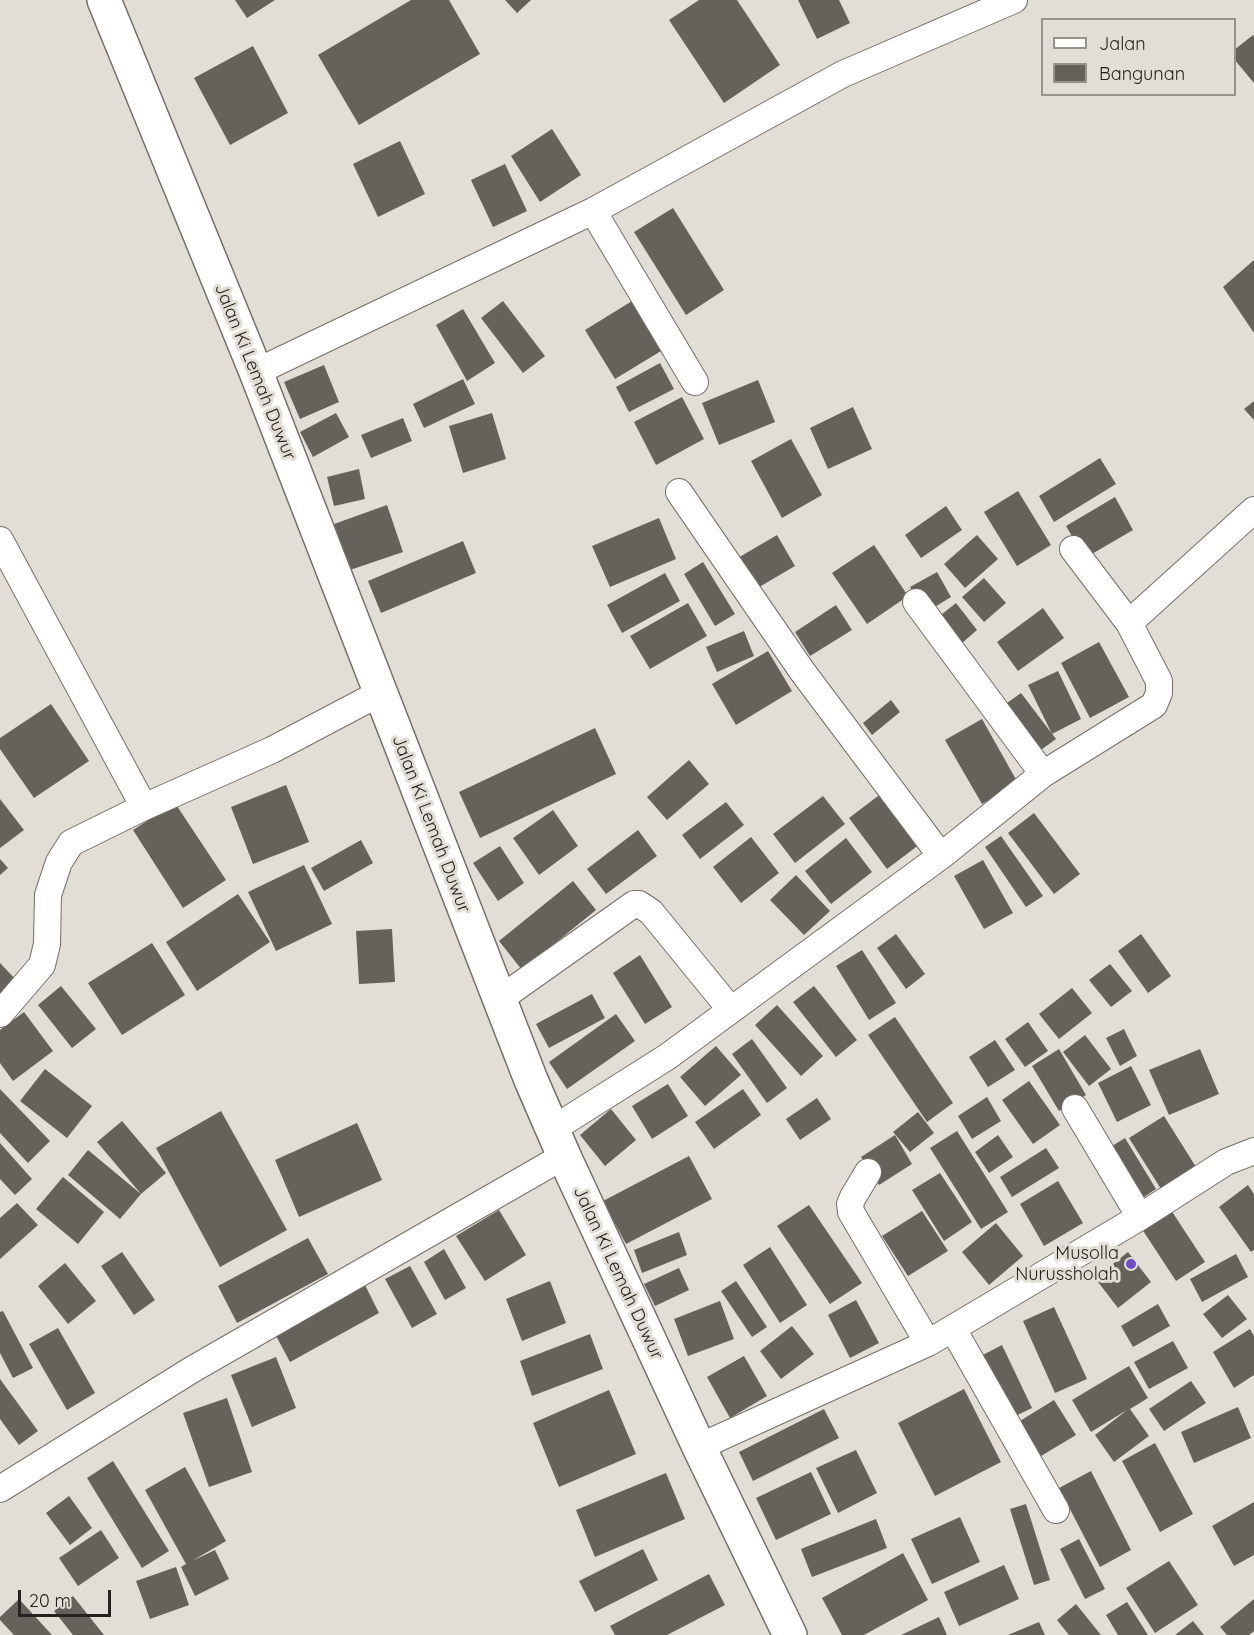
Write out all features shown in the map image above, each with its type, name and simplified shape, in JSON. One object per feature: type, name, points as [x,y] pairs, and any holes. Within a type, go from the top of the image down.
[{"type":"main road","name":"Jalan Ki Lemah Duwur","points":[[104,0],[256,372],[558,1143],[699,1447],[790,1635]]},
{"type":"street","points":[[256,372],[593,211],[843,74],[1014,0]]},
{"type":"street","points":[[593,211],[695,382]]},
{"type":"street","points":[[679,492],[802,671],[941,856]]},
{"type":"street","points":[[1129,623],[1254,510]]},
{"type":"street","points":[[0,540],[8,574],[144,807]]},
{"type":"street","points":[[0,1489],[558,1143],[731,1010],[941,856],[1043,774],[1154,705],[1160,693],[1159,681],[1129,623],[1073,549]]},
{"type":"street","points":[[916,602],[1043,774]]},
{"type":"street","points":[[0,1014],[42,965],[47,944],[48,895],[59,862],[71,843],[144,807],[272,750],[380,693]]},
{"type":"street","points":[[500,999],[634,904],[639,904],[651,912],[731,1010]]},
{"type":"street","points":[[1075,1108],[1140,1217]]},
{"type":"street","points":[[699,1447],[927,1343],[1140,1217],[1226,1162],[1254,1151]]},
{"type":"street","points":[[868,1172],[850,1204],[851,1212],[927,1343]]},
{"type":"street","points":[[953,1329],[1056,1510]]},
{"type":"building","points":[[235,0],[275,0],[247,18]]},
{"type":"building","points":[[411,0],[449,0],[480,54],[359,125],[318,55]]},
{"type":"building","points":[[505,0],[531,0],[517,13]]},
{"type":"building","points":[[699,0],[737,0],[780,65],[724,103],[669,20]]},
{"type":"building","points":[[798,0],[839,0],[850,23],[817,39]]},
{"type":"building","points":[[1253,35],[1254,83],[1236,61],[1236,48]]},
{"type":"building","points":[[253,46],[288,113],[230,145],[194,78]]},
{"type":"building","points":[[552,129],[581,175],[540,202],[511,156]]},
{"type":"building","points":[[400,141],[425,194],[378,217],[353,164]]},
{"type":"building","points":[[505,164],[527,211],[493,227],[471,180]]},
{"type":"building","points":[[673,208],[724,290],[686,315],[634,232]]},
{"type":"building","points":[[1254,260],[1254,333],[1223,287]]},
{"type":"building","points":[[637,298],[666,348],[615,379],[585,330]]},
{"type":"building","points":[[503,301],[545,356],[523,373],[481,318]]},
{"type":"building","points":[[463,309],[495,363],[467,381],[436,325]]},
{"type":"building","points":[[660,363],[674,389],[629,412],[616,387]]},
{"type":"building","points":[[324,365],[339,402],[300,419],[284,382]]},
{"type":"building","points":[[463,379],[475,404],[424,428],[413,404]]},
{"type":"building","points":[[758,380],[775,422],[719,445],[702,403]]},
{"type":"building","points":[[682,397],[704,439],[656,465],[634,422]]},
{"type":"building","points":[[1254,401],[1254,420],[1244,409]]},
{"type":"building","points":[[853,407],[872,449],[828,469],[810,428]]},
{"type":"building","points":[[336,413],[349,437],[313,457],[300,432]]},
{"type":"building","points":[[492,413],[506,459],[463,473],[449,426]]},
{"type":"building","points":[[403,418],[412,441],[371,458],[361,435]]},
{"type":"building","points":[[791,439],[822,495],[782,518],[751,461]]},
{"type":"building","points":[[1100,458],[1116,484],[1054,522],[1039,496]]},
{"type":"building","points":[[359,469],[365,499],[334,506],[327,477]]},
{"type":"building","points":[[1018,491],[1051,545],[1017,566],[984,512]]},
{"type":"building","points":[[1115,497],[1133,530],[1085,558],[1066,526]]},
{"type":"building","points":[[387,505],[403,552],[350,570],[334,524]]},
{"type":"building","points":[[946,506],[962,530],[921,558],[905,535]]},
{"type":"building","points":[[659,518],[676,559],[610,587],[592,546]]},
{"type":"building","points":[[777,535],[795,566],[749,593],[731,562]]},
{"type":"building","points":[[977,535],[998,559],[965,588],[944,564]]},
{"type":"building","points":[[463,541],[476,573],[381,613],[368,581]]},
{"type":"building","points":[[874,545],[908,596],[867,624],[832,573]]},
{"type":"building","points":[[703,562],[735,614],[715,626],[684,574]]},
{"type":"building","points":[[937,572],[951,597],[925,613],[910,587]]},
{"type":"building","points":[[665,573],[680,601],[622,633],[607,605]]},
{"type":"building","points":[[984,578],[1006,603],[984,622],[962,597]]},
{"type":"building","points":[[688,603],[707,636],[650,669],[630,636]]},
{"type":"building","points":[[956,603],[977,630],[954,650],[932,622]]},
{"type":"building","points":[[836,605],[852,630],[810,656],[795,632]]},
{"type":"building","points":[[1043,608],[1064,638],[1018,671],[997,642]]},
{"type":"building","points":[[744,631],[754,656],[717,672],[706,647]]},
{"type":"building","points":[[1099,642],[1129,697],[1090,718],[1061,663]]},
{"type":"building","points":[[768,651],[792,691],[736,725],[712,684]]},
{"type":"building","points":[[1058,671],[1081,719],[1052,734],[1028,685]]},
{"type":"building","points":[[1021,693],[1056,739],[1034,755],[1000,708]]},
{"type":"building","points":[[891,700],[900,712],[872,735],[863,723]]},
{"type":"building","points":[[51,704],[89,761],[34,798],[0,749],[0,738]]},
{"type":"building","points":[[982,719],[1018,783],[982,804],[945,740]]},
{"type":"building","points":[[595,728],[616,774],[480,838],[459,792]]},
{"type":"building","points":[[689,760],[709,784],[667,820],[647,797]]},
{"type":"building","points":[[286,785],[309,842],[253,864],[231,807]]},
{"type":"building","points":[[882,793],[920,844],[887,869],[849,818]]},
{"type":"building","points":[[823,796],[845,824],[795,863],[773,834]]},
{"type":"building","points":[[0,799],[24,830],[0,848]]},
{"type":"building","points":[[726,802],[744,825],[700,859],[682,835]]},
{"type":"building","points":[[175,803],[226,880],[183,908],[133,830]]},
{"type":"building","points":[[553,810],[578,846],[539,875],[513,838]]},
{"type":"building","points":[[1034,813],[1080,874],[1054,894],[1008,833]]},
{"type":"building","points":[[638,830],[657,856],[606,894],[587,869]]},
{"type":"building","points":[[1001,836],[1043,896],[1026,907],[985,847]]},
{"type":"building","points":[[751,837],[779,873],[741,903],[713,867]]},
{"type":"building","points":[[846,838],[872,872],[831,904],[805,871]]},
{"type":"building","points":[[361,840],[373,863],[324,891],[311,868]]},
{"type":"building","points":[[500,846],[524,883],[498,901],[473,863]]},
{"type":"building","points":[[0,859],[8,868],[0,875]]},
{"type":"building","points":[[983,860],[1013,913],[984,929],[954,876]]},
{"type":"building","points":[[304,865],[332,924],[276,951],[248,892]]},
{"type":"building","points":[[796,875],[830,911],[804,935],[770,900]]},
{"type":"building","points":[[573,881],[596,910],[522,970],[499,941]]},
{"type":"building","points":[[238,894],[270,942],[197,991],[166,942]]},
{"type":"building","points":[[392,929],[395,982],[359,984],[356,931]]},
{"type":"building","points":[[896,934],[925,974],[906,989],[877,948]]},
{"type":"building","points":[[1141,934],[1171,976],[1148,993],[1118,951]]},
{"type":"building","points":[[152,943],[185,995],[122,1035],[88,983]]},
{"type":"building","points":[[862,950],[896,1003],[869,1020],[836,966]]},
{"type":"building","points":[[640,955],[672,1007],[645,1024],[613,973]]},
{"type":"building","points":[[0,963],[19,983],[0,1001]]},
{"type":"building","points":[[1110,964],[1132,991],[1111,1007],[1089,980]]},
{"type":"building","points":[[61,986],[96,1029],[72,1048],[38,1005]]},
{"type":"building","points":[[814,986],[857,1040],[836,1057],[793,1002]]},
{"type":"building","points":[[1072,988],[1092,1013],[1059,1039],[1039,1014]]},
{"type":"building","points":[[592,994],[605,1018],[549,1048],[536,1024]]},
{"type":"building","points":[[777,1005],[823,1056],[801,1076],[755,1025]]},
{"type":"building","points":[[24,1012],[53,1051],[13,1081],[0,1063],[0,1030]]},
{"type":"building","points":[[616,1014],[635,1041],[567,1089],[549,1062]]},
{"type":"building","points":[[895,1017],[953,1103],[927,1122],[868,1035]]},
{"type":"building","points":[[1028,1022],[1048,1051],[1025,1067],[1005,1039]]},
{"type":"building","points":[[1124,1029],[1137,1056],[1120,1066],[1106,1038]]},
{"type":"building","points":[[1085,1035],[1111,1069],[1089,1086],[1063,1052]]},
{"type":"building","points":[[752,1039],[787,1088],[767,1103],[732,1054]]},
{"type":"building","points":[[995,1040],[1015,1070],[988,1087],[969,1057]]},
{"type":"building","points":[[716,1046],[741,1075],[705,1106],[680,1077]]},
{"type":"building","points":[[1059,1049],[1086,1095],[1059,1111],[1032,1066]]},
{"type":"building","points":[[1200,1049],[1219,1094],[1169,1115],[1149,1070]]},
{"type":"building","points":[[1131,1066],[1151,1105],[1117,1122],[1098,1083]]},
{"type":"building","points":[[45,1069],[92,1106],[67,1138],[20,1101]]},
{"type":"building","points":[[1029,1081],[1060,1125],[1033,1144],[1002,1100]]},
{"type":"building","points":[[668,1084],[688,1116],[652,1139],[632,1106]]},
{"type":"building","points":[[0,1089],[50,1141],[28,1163],[0,1133]]},
{"type":"building","points":[[743,1089],[761,1115],[714,1149],[695,1122]]},
{"type":"building","points":[[987,1097],[1001,1121],[972,1139],[958,1116]]},
{"type":"building","points":[[817,1098],[831,1119],[800,1140],[786,1119]]},
{"type":"building","points":[[611,1109],[636,1140],[605,1166],[580,1135]]},
{"type":"building","points":[[221,1111],[287,1230],[220,1267],[156,1148]]},
{"type":"building","points":[[918,1112],[934,1133],[910,1152],[893,1132]]},
{"type":"building","points":[[1164,1116],[1196,1167],[1161,1189],[1129,1138]]},
{"type":"building","points":[[122,1121],[166,1173],[141,1194],[97,1142]]},
{"type":"building","points":[[357,1123],[382,1180],[299,1217],[275,1160]]},
{"type":"building","points":[[957,1131],[1008,1212],[981,1229],[930,1148]]},
{"type":"building","points":[[895,1135],[912,1164],[879,1185],[861,1157]]},
{"type":"building","points":[[998,1135],[1013,1157],[989,1173],[975,1152]]},
{"type":"building","points":[[1125,1138],[1156,1189],[1135,1203],[1104,1151]]},
{"type":"building","points":[[0,1143],[32,1179],[15,1195],[0,1179]]},
{"type":"building","points":[[1046,1148],[1059,1168],[1012,1197],[1000,1177]]},
{"type":"building","points":[[88,1150],[141,1194],[120,1219],[68,1175]]},
{"type":"building","points":[[689,1156],[712,1199],[626,1244],[603,1201]]},
{"type":"building","points":[[940,1173],[972,1222],[944,1241],[912,1190]]},
{"type":"building","points":[[63,1177],[104,1212],[78,1244],[36,1209]]},
{"type":"building","points":[[1058,1181],[1083,1223],[1044,1246],[1020,1204]]},
{"type":"building","points":[[1248,1185],[1254,1194],[1254,1250],[1251,1252],[1219,1207]]},
{"type":"building","points":[[17,1203],[38,1225],[0,1259],[0,1218]]},
{"type":"building","points":[[809,1205],[862,1283],[830,1304],[777,1226]]},
{"type":"building","points":[[1169,1207],[1205,1262],[1176,1281],[1140,1226]]},
{"type":"building","points":[[499,1210],[526,1255],[485,1281],[456,1236]]},
{"type":"building","points":[[922,1211],[948,1251],[908,1276],[882,1236]]},
{"type":"building","points":[[996,1223],[1023,1256],[989,1285],[962,1252]]},
{"type":"building","points":[[679,1232],[687,1255],[642,1273],[634,1250]]},
{"type":"building","points":[[308,1238],[328,1274],[237,1323],[218,1286]]},
{"type":"building","points":[[770,1247],[807,1305],[780,1323],[743,1265]]},
{"type":"building","points":[[444,1249],[466,1288],[445,1300],[424,1262]]},
{"type":"building","points":[[122,1252],[155,1300],[134,1315],[101,1266]]},
{"type":"building","points":[[1128,1252],[1151,1282],[1118,1308],[1095,1278]]},
{"type":"building","points":[[1236,1254],[1248,1277],[1202,1302],[1190,1279]]},
{"type":"building","points":[[65,1263],[96,1301],[68,1324],[38,1286]]},
{"type":"building","points":[[410,1266],[437,1314],[412,1328],[385,1279]]},
{"type":"building","points":[[679,1268],[689,1290],[655,1306],[644,1284]]},
{"type":"building","points":[[550,1281],[566,1323],[522,1341],[506,1299]]},
{"type":"building","points":[[736,1281],[767,1327],[752,1337],[721,1291]]},
{"type":"building","points":[[365,1285],[379,1313],[290,1362],[275,1334]]},
{"type":"building","points":[[1228,1295],[1247,1319],[1222,1338],[1203,1314]]},
{"type":"building","points":[[856,1300],[879,1343],[850,1358],[828,1315]]},
{"type":"building","points":[[720,1301],[734,1339],[688,1356],[674,1319]]},
{"type":"building","points":[[1158,1304],[1170,1326],[1133,1347],[1121,1326]]},
{"type":"building","points":[[1054,1307],[1087,1379],[1055,1393],[1023,1321]]},
{"type":"building","points":[[3,1311],[33,1368],[13,1378],[0,1353],[0,1312]]},
{"type":"building","points":[[792,1326],[814,1354],[781,1379],[760,1351]]},
{"type":"building","points":[[58,1328],[95,1393],[67,1410],[29,1344]]},
{"type":"building","points":[[1250,1329],[1254,1336],[1254,1375],[1234,1388],[1213,1352]]},
{"type":"building","points":[[590,1334],[603,1369],[532,1396],[520,1361]]},
{"type":"building","points":[[1173,1341],[1188,1368],[1149,1389],[1134,1362]]},
{"type":"building","points":[[1002,1345],[1032,1408],[1007,1420],[977,1358]]},
{"type":"building","points":[[744,1356],[767,1396],[730,1418],[707,1377]]},
{"type":"building","points":[[276,1357],[296,1408],[252,1427],[231,1375]]},
{"type":"building","points":[[1129,1366],[1148,1398],[1130,1409],[1149,1436],[1114,1462],[1095,1435],[1127,1410],[1091,1432],[1072,1400]]},
{"type":"building","points":[[0,1379],[38,1431],[19,1445],[0,1419]]},
{"type":"building","points":[[1191,1381],[1206,1403],[1164,1431],[1149,1409]]},
{"type":"building","points":[[964,1389],[1001,1462],[935,1496],[898,1423]]},
{"type":"building","points":[[609,1390],[636,1454],[559,1487],[533,1423]]},
{"type":"building","points":[[227,1398],[252,1472],[209,1487],[183,1413]]},
{"type":"building","points":[[1054,1400],[1076,1435],[1036,1459],[1015,1424]]},
{"type":"building","points":[[1238,1407],[1251,1438],[1194,1463],[1181,1432]]},
{"type":"building","points":[[824,1409],[839,1438],[753,1481],[739,1452]]},
{"type":"building","points":[[1155,1443],[1193,1514],[1160,1532],[1122,1461]]},
{"type":"building","points":[[856,1450],[877,1493],[838,1513],[816,1468]]},
{"type":"building","points":[[113,1461],[169,1551],[142,1568],[87,1478]]},
{"type":"building","points":[[185,1467],[226,1541],[192,1561],[215,1550],[229,1579],[195,1596],[181,1567],[186,1564],[145,1490]]},
{"type":"building","points":[[1091,1471],[1131,1550],[1100,1567],[1059,1488]]},
{"type":"building","points":[[811,1472],[831,1514],[776,1540],[756,1498]]},
{"type":"building","points":[[666,1473],[685,1519],[595,1557],[576,1510]]},
{"type":"building","points":[[69,1496],[92,1528],[70,1545],[46,1513]]},
{"type":"building","points":[[1254,1502],[1254,1555],[1234,1566],[1212,1526]]},
{"type":"building","points":[[1026,1504],[1050,1580],[1034,1585],[1010,1509]]},
{"type":"building","points":[[960,1517],[980,1562],[932,1584],[911,1539]]},
{"type":"building","points":[[876,1519],[887,1548],[812,1577],[801,1549]]},
{"type":"building","points":[[101,1530],[119,1558],[78,1586],[59,1558]]},
{"type":"building","points":[[1079,1539],[1105,1589],[1085,1599],[1060,1549]]},
{"type":"building","points":[[643,1549],[658,1580],[595,1612],[579,1581]]},
{"type":"building","points":[[903,1553],[928,1600],[864,1635],[842,1635],[822,1598]]},
{"type":"building","points":[[1169,1561],[1198,1605],[1155,1633],[1126,1588]]},
{"type":"building","points":[[1004,1565],[1019,1599],[959,1626],[944,1592]]},
{"type":"building","points":[[176,1567],[189,1605],[150,1619],[136,1581]]},
{"type":"building","points":[[709,1574],[725,1605],[667,1635],[615,1635],[610,1626]]},
{"type":"building","points":[[73,1596],[104,1635],[73,1635],[54,1611]]},
{"type":"building","points":[[19,1599],[52,1635],[14,1635],[0,1620],[0,1617]]},
{"type":"building","points":[[1254,1599],[1254,1631],[1249,1635],[1227,1635],[1220,1627]]},
{"type":"building","points":[[1127,1602],[1148,1635],[1118,1635],[1106,1615]]},
{"type":"building","points":[[1076,1604],[1101,1635],[1069,1635],[1057,1620]]},
{"type":"building","points":[[939,1617],[947,1635],[901,1635]]},
{"type":"building","points":[[1193,1621],[1204,1635],[1175,1635]]},
{"type":"building","points":[[1039,1622],[1045,1635],[1008,1635]]},
{"type":"place","name":"Musolla Nurussholah","points":[[1131,1264]]}]
